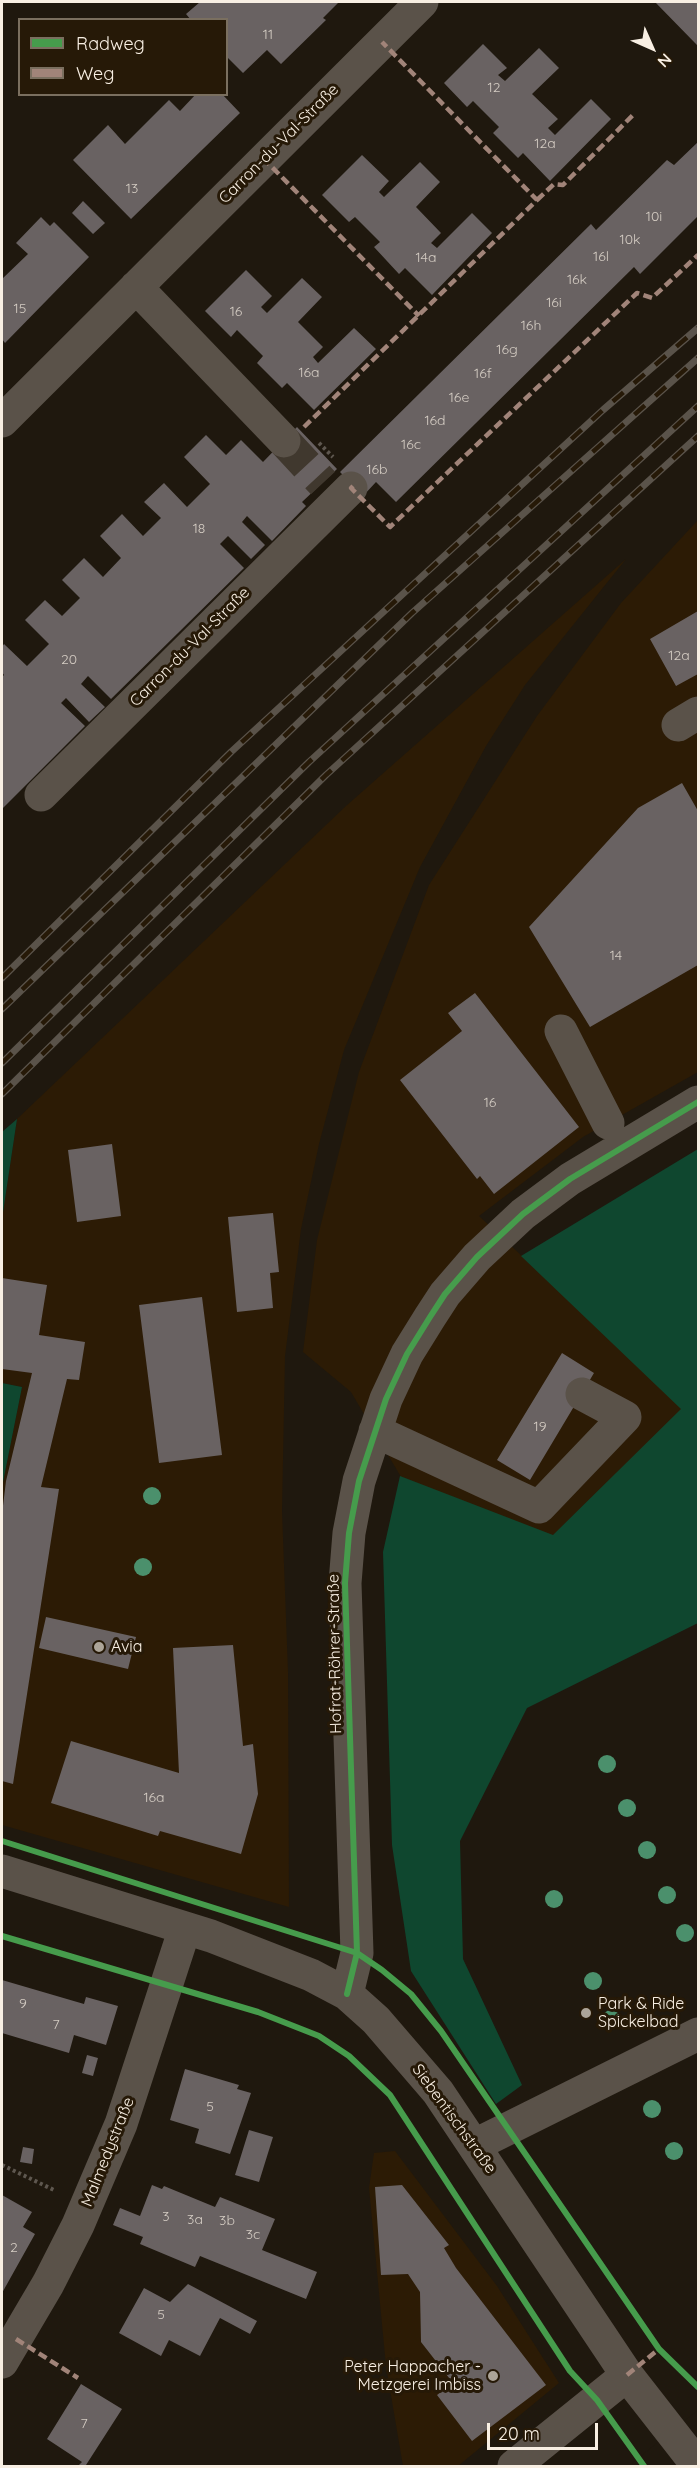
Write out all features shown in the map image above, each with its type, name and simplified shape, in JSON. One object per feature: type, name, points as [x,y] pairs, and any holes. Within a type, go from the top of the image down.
[{"type":"street","name":"Carron-du-Val-Straße","points":[[2,421],[422,2]]},
{"type":"street","points":[[136,288],[284,441]]},
{"type":"street","name":"Carron-du-Val-Straße","points":[[41,795],[338,490]]},
{"type":"street","points":[[561,1030],[608,1123]]},
{"type":"street","name":"Hofrat-Röhrer-Straße","points":[[347,1994],[357,1953],[345,1583],[348,1533],[359,1481],[386,1399],[407,1354],[446,1294],[477,1257],[523,1214],[570,1179],[699,1102]]},
{"type":"street","points":[[375,1431],[538,1507],[625,1417],[582,1394]]},
{"type":"street","name":"Siebentischstraße","points":[[2,1871],[185,1928],[311,1975],[347,1994],[402,2049],[438,2092],[627,2375],[698,2466]]},
{"type":"street","name":"Malmedystraße","points":[[2,2362],[48,2284],[86,2206],[121,2124],[185,1928]]},
{"type":"street","points":[[475,2145],[699,2034]]},
{"type":"street","points":[[514,2466],[627,2375]]},
{"type":"path","points":[[2,2165],[86,2206]]},
{"type":"shaded area","points":[[698,520],[698,1072],[583,1137],[479,1216],[686,1409],[554,1538],[401,1477],[351,1392],[303,1352],[317,1240],[359,1072],[429,885],[537,716],[621,603]]},
{"type":"shaded area","points":[[626,559],[525,685],[486,746],[420,867],[344,1050],[319,1144],[301,1229],[285,1356],[282,1511],[288,1672],[289,1907],[2,1825],[2,1487],[22,1387],[2,1383],[2,1219],[17,1119],[346,806]]},
{"type":"shaded area","points":[[395,2151],[497,2286],[559,2383],[458,2466],[403,2466],[386,2366],[369,2188],[374,2153]]},
{"type":"green space","points":[[17,1119],[2,1219],[2,1132]]},
{"type":"green space","points":[[698,1149],[698,1623],[527,1708],[460,1841],[463,1959],[522,2085],[496,2104],[411,1971],[392,1845],[383,1552],[400,1476],[553,1535],[681,1409],[521,1256]]},
{"type":"green space","points":[[2,1383],[22,1387],[2,1487]]},
{"type":"pier","points":[[698,2410],[698,2466],[630,2466],[631,2464]]},
{"type":"building","points":[[200,2],[339,2],[323,18],[326,20],[281,64],[267,50],[243,73],[228,58],[228,18],[189,18],[186,14]]},
{"type":"building","points":[[655,2],[698,2],[698,46],[695,43]]},
{"type":"building","points":[[483,44],[507,68],[498,75],[505,81],[539,48],[559,68],[532,94],[558,119],[548,128],[555,135],[591,99],[611,119],[550,181],[523,153],[518,158],[493,133],[499,127],[473,101],[467,107],[444,83]]},
{"type":"building","points":[[194,96],[224,96],[240,113],[131,219],[73,160],[108,125],[125,144],[169,100],[180,111]]},
{"type":"building","points":[[698,142],[698,216],[640,274],[634,267],[396,502],[376,482],[363,496],[340,472],[591,224],[596,230],[667,160],[674,165]]},
{"type":"building","points":[[362,155],[389,181],[379,192],[384,197],[420,162],[440,182],[416,207],[441,233],[431,243],[437,248],[472,213],[492,233],[432,295],[405,268],[399,274],[374,247],[380,242],[355,217],[349,222],[322,195]]},
{"type":"building","points":[[83,201],[105,223],[93,234],[72,213]]},
{"type":"building","points":[[41,217],[50,226],[54,222],[89,257],[5,343],[2,339],[2,279],[28,254],[16,243]]},
{"type":"building","points":[[246,270],[272,296],[261,307],[267,313],[302,278],[322,297],[298,322],[323,347],[313,357],[318,363],[354,328],[376,349],[314,410],[287,383],[282,388],[257,363],[263,356],[237,330],[231,337],[205,311]]},
{"type":"building","points":[[297,427],[337,469],[302,502],[306,506],[272,541],[247,516],[242,522],[265,545],[251,559],[228,536],[220,544],[244,568],[111,699],[88,676],[81,684],[105,707],[89,722],[66,698],[61,703],[85,726],[2,809],[2,677],[4,675],[2,647],[4,644],[27,666],[49,644],[25,620],[45,600],[62,616],[80,598],[62,580],[84,558],[103,577],[121,558],[100,536],[122,514],[143,536],[161,518],[144,502],[164,483],[187,507],[210,484],[184,457],[206,435],[226,455],[241,440],[263,462]]},
{"type":"building","points":[[698,611],[698,674],[676,686],[650,639]]},
{"type":"building","points":[[682,783],[698,811],[698,965],[590,1027],[529,927],[638,808]]},
{"type":"building","points":[[475,993],[579,1127],[494,1194],[480,1176],[477,1179],[400,1080],[462,1031],[448,1013]]},
{"type":"building","points":[[112,1144],[121,1216],[77,1222],[68,1150]]},
{"type":"building","points":[[273,1213],[279,1272],[270,1273],[273,1308],[237,1312],[228,1217]]},
{"type":"building","points":[[2,1278],[47,1285],[39,1335],[85,1342],[79,1380],[67,1379],[41,1487],[59,1489],[13,1784],[2,1781],[2,1514],[6,1481],[32,1373],[2,1369]]},
{"type":"building","points":[[202,1297],[222,1455],[159,1463],[139,1305]]},
{"type":"building","points":[[562,1353],[594,1373],[530,1480],[497,1460]]},
{"type":"building","points":[[46,1617],[136,1637],[128,1669],[39,1648]]},
{"type":"building","points":[[233,1645],[243,1746],[253,1744],[258,1794],[241,1854],[160,1831],[158,1836],[51,1803],[71,1741],[179,1773],[173,1648]]},
{"type":"building","points":[[2,1980],[84,2004],[86,1997],[118,2006],[106,2045],[74,2035],[69,2053],[2,2033]]},
{"type":"building","points":[[87,2055],[98,2058],[93,2076],[82,2073]]},
{"type":"building","points":[[185,2069],[239,2085],[237,2089],[251,2093],[230,2154],[195,2143],[199,2129],[170,2120]]},
{"type":"building","points":[[249,2130],[273,2137],[259,2182],[235,2175]]},
{"type":"building","points":[[23,2147],[34,2149],[32,2164],[20,2162]]},
{"type":"building","points":[[152,2185],[162,2189],[164,2186],[215,2207],[220,2197],[275,2219],[262,2250],[317,2272],[306,2299],[200,2256],[195,2267],[140,2244],[143,2237],[113,2225],[120,2208],[140,2216]]},
{"type":"building","points":[[402,2185],[449,2245],[444,2248],[456,2268],[546,2385],[472,2441],[437,2395],[453,2383],[421,2342],[420,2292],[408,2274],[381,2275],[375,2187]]},
{"type":"building","points":[[2,2195],[32,2212],[23,2227],[35,2234],[2,2293]]},
{"type":"building","points":[[188,2284],[257,2321],[250,2334],[220,2318],[200,2356],[169,2340],[161,2356],[119,2333],[144,2288],[170,2302]]},
{"type":"building","points":[[81,2384],[122,2409],[86,2465],[88,2466],[78,2466],[82,2462],[47,2439]]},
{"type":"tunnel","points":[[284,441],[323,483]]},
{"type":"railway","points":[[2,978],[231,752],[603,410],[698,328]]},
{"type":"railway","points":[[2,1009],[412,613],[698,358]]},
{"type":"railway","points":[[2,1063],[309,762],[698,406]]},
{"type":"railway","points":[[2,1094],[326,775],[698,436]]},
{"type":"marked path","points":[[304,427],[537,200],[382,42]]},
{"type":"marked path","points":[[537,200],[554,184],[563,185],[633,115]]},
{"type":"marked path","points":[[263,158],[419,316]]},
{"type":"marked path","points":[[353,486],[351,488],[390,527],[637,293],[652,298],[698,255]]},
{"type":"marked path","points":[[16,2339],[78,2378]]},
{"type":"marked path","points":[[627,2375],[659,2349]]},
{"type":"cycle path","points":[[347,1994],[357,1953],[345,1583],[349,1533],[359,1481],[386,1399],[407,1354],[430,1317],[445,1294],[477,1257],[523,1214],[570,1179],[698,1102]]},
{"type":"cycle path","points":[[2,1841],[357,1953],[382,1970],[411,1994],[441,2031],[659,2349],[698,2387]]},
{"type":"cycle path","points":[[2,1936],[258,2012],[319,2036],[349,2056],[390,2095],[570,2371],[597,2400],[644,2466]]},
{"type":"place","name":"Avia","points":[[99,1647]]},
{"type":"place","name":"Park & Ride Spickelbad","points":[[586,2013]]},
{"type":"place","name":"Peter Happacher - Metzgerei Imbiss","points":[[493,2376]]}]
